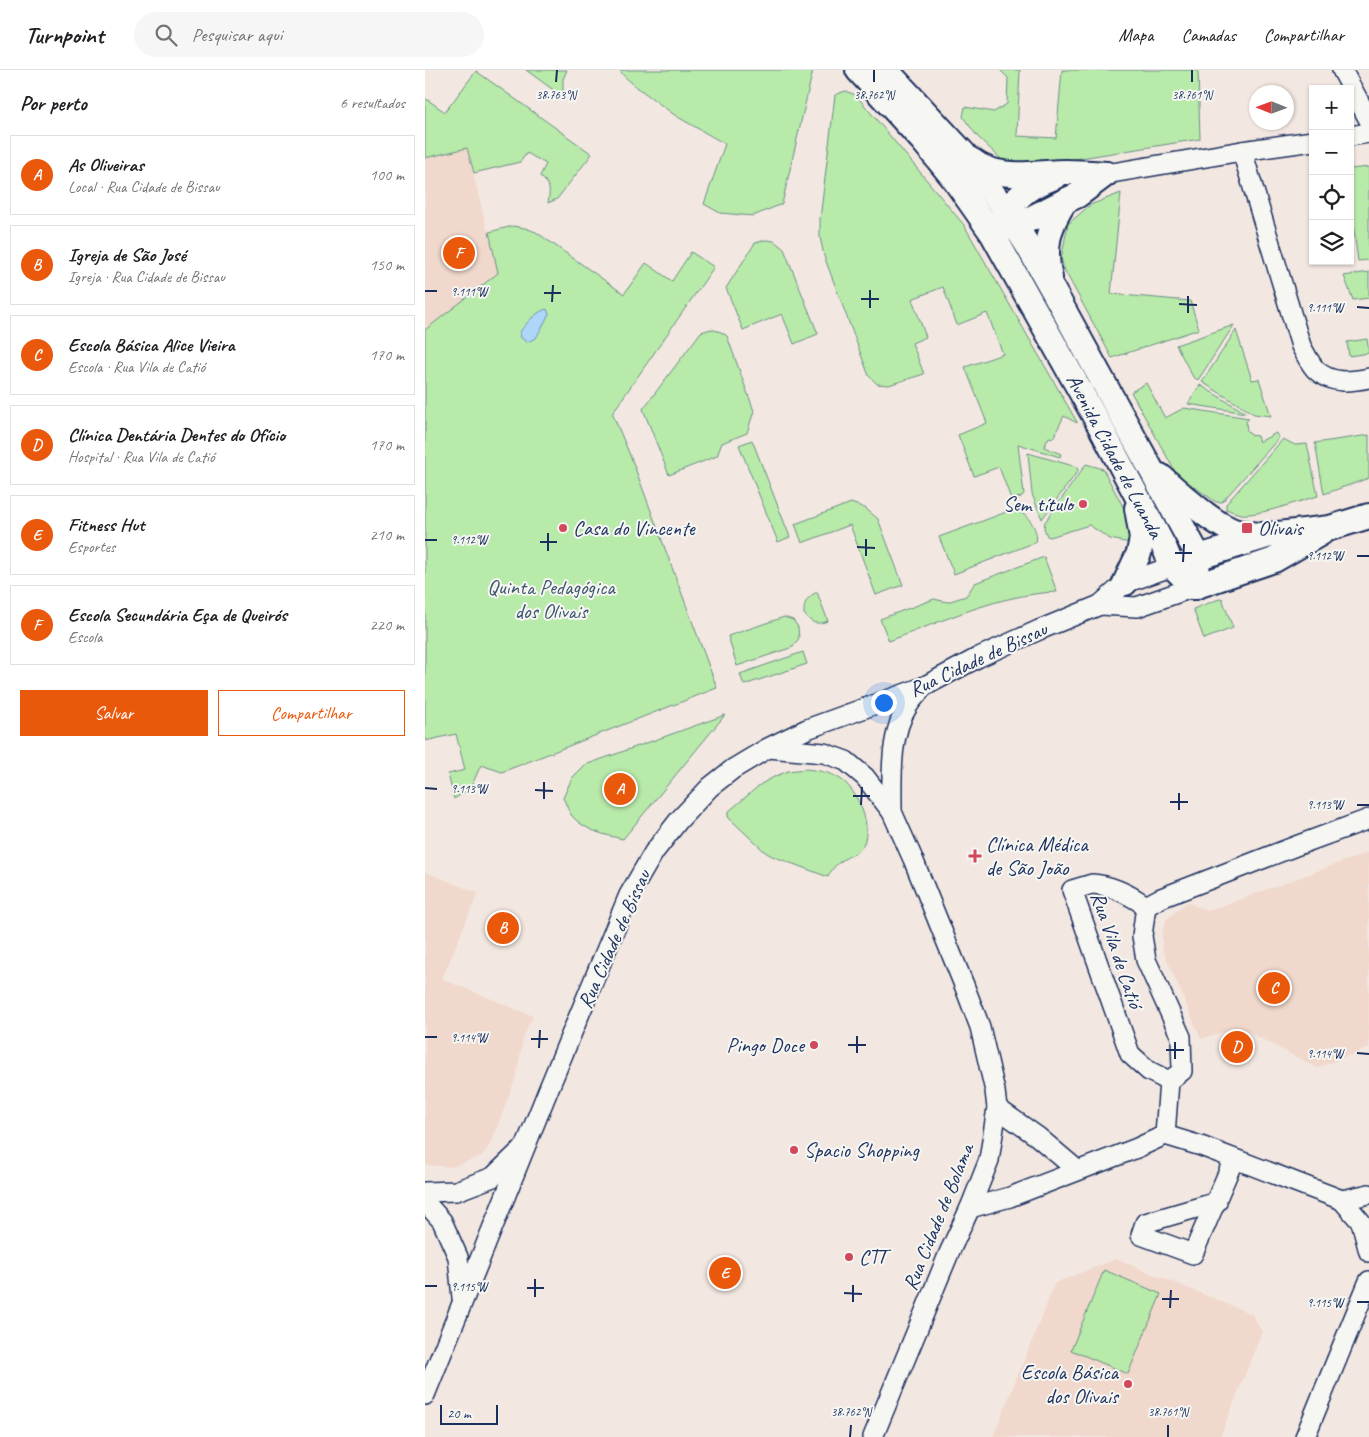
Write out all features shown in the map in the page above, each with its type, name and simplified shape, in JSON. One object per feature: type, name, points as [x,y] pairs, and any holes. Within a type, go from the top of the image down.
[{"type":"main road","name":"Avenida Cidade de Luanda","points":[[858,70],[923,141],[954,179],[992,233],[1052,338],[1172,566],[1194,587]]},
{"type":"main road","name":"Avenida Cidade de Luanda","points":[[886,70],[964,154],[1011,218],[1055,294],[1199,557]]},
{"type":"main road","points":[[964,154],[979,166],[993,172],[1106,174]]},
{"type":"main road","points":[[1011,218],[1021,195],[1031,188],[1065,172]]},
{"type":"main road","points":[[992,233],[1011,218],[1065,202],[1106,174]]},
{"type":"main road","points":[[1055,294],[1049,275],[1047,243],[1055,217],[1065,202]]},
{"type":"main road","points":[[1149,466],[1204,512],[1230,530],[1246,534],[1269,535]]},
{"type":"main road","points":[[1125,583],[1139,553],[1142,538],[1133,490]]},
{"type":"main road","name":"Rua Cidade de Bissau","points":[[1199,557],[1269,535],[1330,528],[1369,516]]},
{"type":"main road","name":"Rua Cidade de Bissau","points":[[1194,587],[1275,560],[1330,528]]},
{"type":"main road","points":[[1194,587],[1199,557]]},
{"type":"street","points":[[1342,70],[1369,120]]},
{"type":"street","points":[[1354,135],[1369,133]]},
{"type":"street","points":[[1106,174],[1309,142]]},
{"type":"street","points":[[1242,151],[1301,346],[1315,369],[1329,379],[1347,382],[1369,378]]},
{"type":"street","name":"Rua Cidade de Bissau","points":[[425,1395],[629,895],[654,852],[679,820],[710,787],[733,769],[768,748],[807,729],[923,687],[979,657],[1100,605],[1125,583],[1199,557]]},
{"type":"street","name":"Rua Cidade de Bissau","points":[[1100,605],[1137,607],[1194,587]]},
{"type":"street","name":"Rua Cidade de Bolama","points":[[892,812],[892,764],[898,727],[907,707],[923,687]]},
{"type":"street","name":"Rua Cidade de Bolama","points":[[768,748],[824,753],[846,761],[865,777],[892,812],[980,1027],[995,1091],[997,1108],[989,1160],[873,1437]]},
{"type":"street","name":"Rua Vila de Catió","points":[[1146,906],[1169,895],[1369,819]]},
{"type":"street","name":"Rua Vila de Catió","points":[[1092,884],[1103,885],[1132,896],[1146,906],[1143,936],[1147,960],[1181,1038],[1182,1071],[1169,1081],[1149,1072],[1130,1054],[1072,890],[1092,884]]},
{"type":"street","points":[[1165,1135],[1169,1081]]},
{"type":"street","points":[[997,1108],[1038,1137],[1077,1170]]},
{"type":"street","points":[[970,1208],[1010,1197],[1137,1148],[1165,1135],[1201,1146],[1342,1200],[1361,1222],[1369,1252]]},
{"type":"street","points":[[425,1192],[456,1191],[493,1177],[526,1146]]},
{"type":"street","points":[[1217,1202],[1234,1159]]},
{"type":"street","points":[[1342,1200],[1369,1194]]},
{"type":"street","points":[[425,1202],[442,1221],[458,1257],[463,1302]]},
{"type":"street","points":[[1305,1437],[1369,1281]]},
{"type":"shaded area","points":[[467,148],[498,273],[425,330],[425,158]]},
{"type":"shaded area","points":[[1369,852],[1369,1048],[1317,1068],[1239,1027],[1201,1039],[1162,948],[1162,933],[1166,920],[1187,902],[1208,911]]},
{"type":"shaded area","points":[[425,872],[478,893],[442,979],[533,1016],[524,1035],[516,1077],[491,1143],[482,1156],[452,1167],[425,1165]]},
{"type":"shaded area","name":"Escola Básica dos Olivais","points":[[1116,1259],[1252,1314],[1262,1332],[1220,1437],[993,1437],[1055,1283]]},
{"type":"green space","points":[[526,70],[567,70],[563,79],[563,97]]},
{"type":"green space","points":[[620,70],[813,70],[782,204],[753,216],[720,213],[704,204],[725,144],[676,116],[634,85]]},
{"type":"green space","points":[[1000,70],[1020,70],[1017,136],[1056,138],[1062,70],[1198,70],[1200,139],[1031,166],[1004,162],[977,136],[963,117],[965,107],[994,112],[1007,104],[1008,78]]},
{"type":"green space","points":[[476,71],[592,154],[557,199],[548,203],[549,188],[540,176],[546,164],[527,153],[520,162],[474,173],[467,148],[425,158],[425,98],[445,112]]},
{"type":"green space","points":[[845,91],[856,95],[964,225],[1077,422],[1064,416],[1053,438],[1049,437],[1044,447],[1061,454],[1060,457],[1018,444],[1024,494],[1021,497],[1011,499],[999,467],[974,476],[958,435],[987,423],[965,367],[1003,354],[987,313],[957,325],[943,287],[912,299],[926,337],[912,343],[924,374],[889,385],[877,384],[869,376],[824,256],[820,237],[820,219],[835,95]]},
{"type":"green space","points":[[1369,167],[1369,260],[1358,261],[1354,230],[1354,169]]},
{"type":"green space","points":[[1121,193],[1111,294],[1190,301],[1199,329],[1112,358],[1065,271],[1061,259],[1068,224],[1090,205]]},
{"type":"green space","name":"Quinta Pedagógica dos Olivais","points":[[513,226],[536,232],[624,294],[646,263],[672,281],[691,252],[714,267],[613,412],[613,415],[632,460],[717,688],[502,772],[481,765],[470,789],[454,799],[448,774],[465,770],[456,734],[425,741],[425,330],[498,273],[489,232]]},
{"type":"green space","points":[[766,240],[774,241],[784,249],[818,334],[794,344],[782,314],[743,330],[726,288],[755,243]]},
{"type":"green space","points":[[1369,272],[1369,298],[1353,300],[1344,276]]},
{"type":"green space","points":[[1234,325],[1198,380],[1193,377],[1176,345]]},
{"type":"green space","points":[[711,329],[727,336],[754,411],[747,433],[722,443],[717,456],[669,475],[643,409],[701,332]]},
{"type":"green space","points":[[1236,330],[1252,380],[1259,379],[1271,416],[1254,414],[1202,382]]},
{"type":"green space","points":[[1367,339],[1369,353],[1349,356],[1347,342]]},
{"type":"green space","points":[[1146,383],[1165,418],[1184,408],[1249,418],[1246,422],[1247,431],[1251,435],[1257,436],[1259,442],[1276,433],[1279,438],[1222,502],[1216,502],[1177,475],[1131,392]]},
{"type":"green space","points":[[1200,385],[1246,413],[1188,404]]},
{"type":"green space","points":[[1369,435],[1369,478],[1324,494],[1315,443]]},
{"type":"green space","points":[[1283,439],[1295,445],[1307,444],[1318,496],[1258,513],[1241,514],[1226,509],[1226,504]]},
{"type":"green space","points":[[752,440],[790,537],[778,542],[739,445]]},
{"type":"green space","points":[[1028,453],[1077,467],[1078,471],[1042,519],[1032,494]]},
{"type":"green space","points":[[1086,464],[1103,469],[1128,516],[1130,543],[1110,539],[1089,525],[1050,537],[1047,536],[1044,528],[1045,522]]},
{"type":"green space","points":[[851,503],[865,508],[878,519],[903,585],[876,595],[850,525],[802,543],[795,524]]},
{"type":"green space","points":[[1012,510],[1020,512],[1030,521],[1035,529],[1036,542],[954,574],[939,537]]},
{"type":"green space","points":[[1044,557],[1057,592],[1035,594],[993,603],[889,641],[880,619],[934,599],[947,602],[966,596],[975,583]]},
{"type":"green space","points":[[817,592],[828,621],[821,623],[812,622],[804,614],[806,601]]},
{"type":"green space","points":[[1222,598],[1233,628],[1204,639],[1193,609]]},
{"type":"green space","points":[[784,617],[793,620],[798,627],[799,638],[793,647],[737,666],[728,636]]},
{"type":"green space","points":[[803,652],[807,664],[744,685],[740,674]]},
{"type":"green space","points":[[725,715],[623,839],[589,829],[577,821],[571,814],[563,798],[572,778],[585,765]]},
{"type":"green space","points":[[816,770],[842,780],[854,793],[865,819],[866,835],[862,847],[836,865],[828,877],[765,852],[728,817],[728,812],[761,784],[788,771]]},
{"type":"green space","points":[[1104,1270],[1161,1294],[1128,1374],[1071,1350]]},
{"type":"water","points":[[547,309],[549,314],[536,338],[527,342],[521,338],[520,332],[529,321],[539,312]]},
{"type":"place","name":"Escola Secundária Eça de Queirós","points":[[459,253]]},
{"type":"place","name":"Sem título","points":[[1083,504]]},
{"type":"place","name":"Casa do Vincente","points":[[563,528]]},
{"type":"place","name":"Olivais","points":[[1247,528]]},
{"type":"place","name":"As Oliveiras","points":[[620,789]]},
{"type":"place","name":"Clínica Médica de São João","points":[[975,856]]},
{"type":"place","name":"Igreja de São José","points":[[503,928]]},
{"type":"place","name":"Escola Básica Alice Vieira","points":[[1274,988]]},
{"type":"place","name":"Pingo Doce","points":[[814,1045]]},
{"type":"place","name":"Clínica Dentária Dentes do Ofício","points":[[1237,1047]]},
{"type":"place","name":"Spacio Shopping","points":[[794,1150]]},
{"type":"place","name":"CTT","points":[[849,1257]]},
{"type":"place","name":"Fitness Hut","points":[[725,1273]]},
{"type":"place","name":"Escola Básica dos Olivais","points":[[1128,1384]]}]
